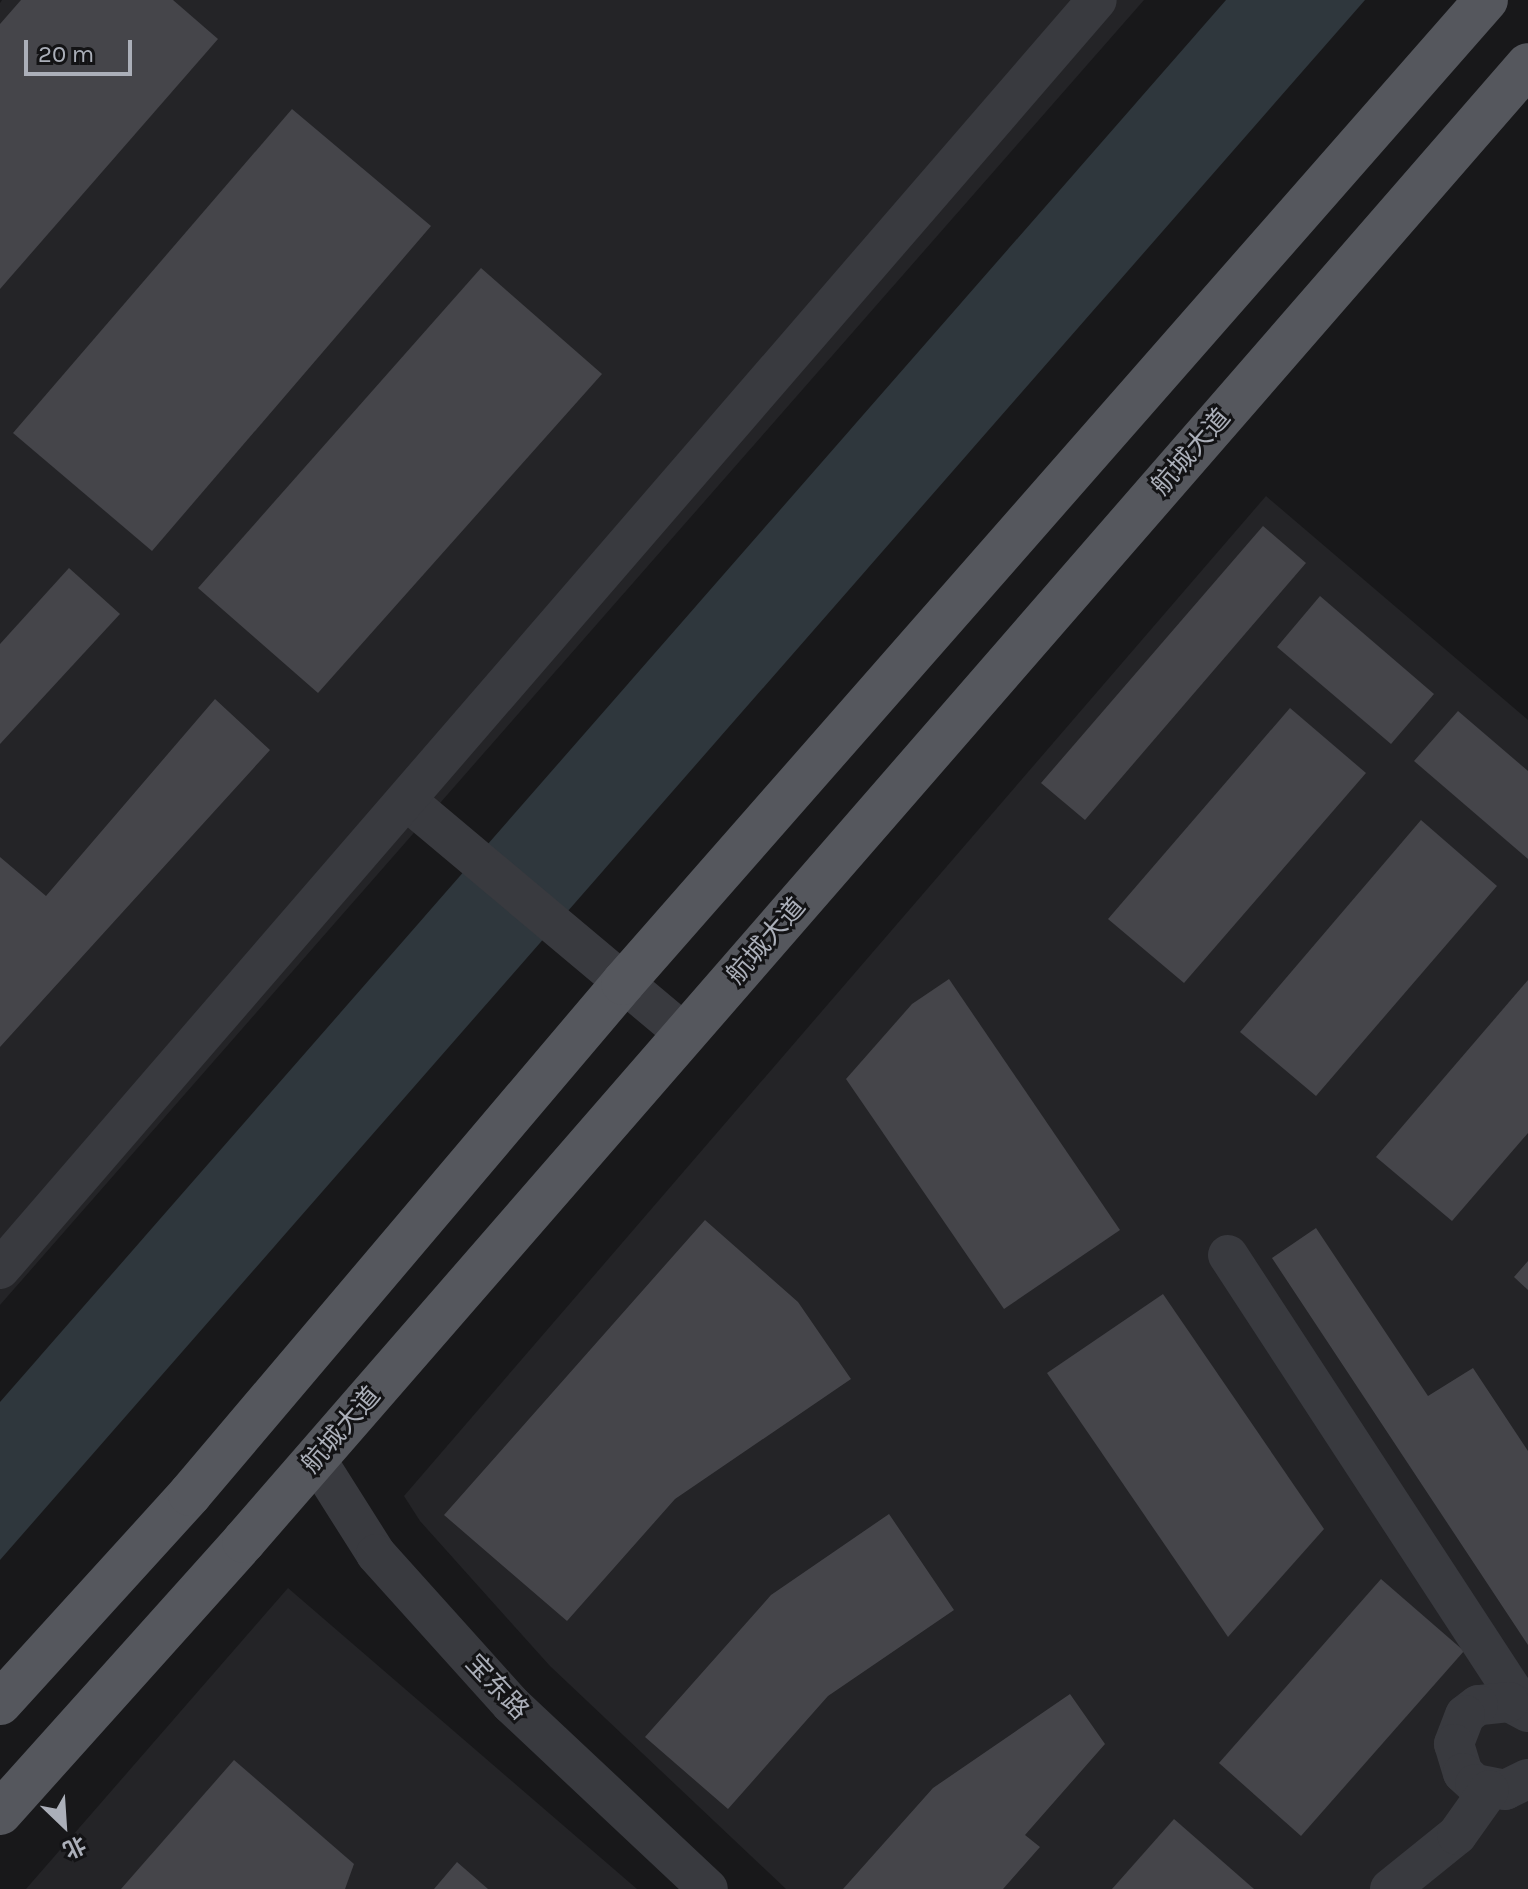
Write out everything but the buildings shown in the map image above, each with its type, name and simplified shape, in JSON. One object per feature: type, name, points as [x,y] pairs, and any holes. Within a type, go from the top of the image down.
[{"type":"main road","points":[[0,1703],[190,1494],[623,983],[1486,0]]},
{"type":"main road","name":"航城大道","points":[[0,1813],[316,1459],[1528,65]]},
{"type":"street","points":[[0,1269],[413,805],[1097,0]]},
{"type":"street","points":[[413,805],[685,1034]]},
{"type":"street","points":[[1228,1255],[1526,1710]]},
{"type":"street","name":"宝东路","points":[[316,1459],[376,1554],[511,1704],[708,1889]]},
{"type":"street","points":[[1526,1710],[1493,1701],[1478,1705],[1457,1728],[1454,1744],[1463,1773],[1489,1790],[1505,1790],[1528,1779]]},
{"type":"street","points":[[1390,1889],[1447,1845],[1489,1790]]},
{"type":"shaded area","points":[[2,0],[1144,0],[0,1305],[0,3]]},
{"type":"shaded area","points":[[1226,0],[1365,0],[0,1560],[0,1402]]},
{"type":"shaded area","points":[[1266,496],[1528,720],[1528,1889],[786,1889],[550,1666],[420,1521],[404,1496]]},
{"type":"shaded area","points":[[288,1588],[637,1889],[26,1889]]}]
